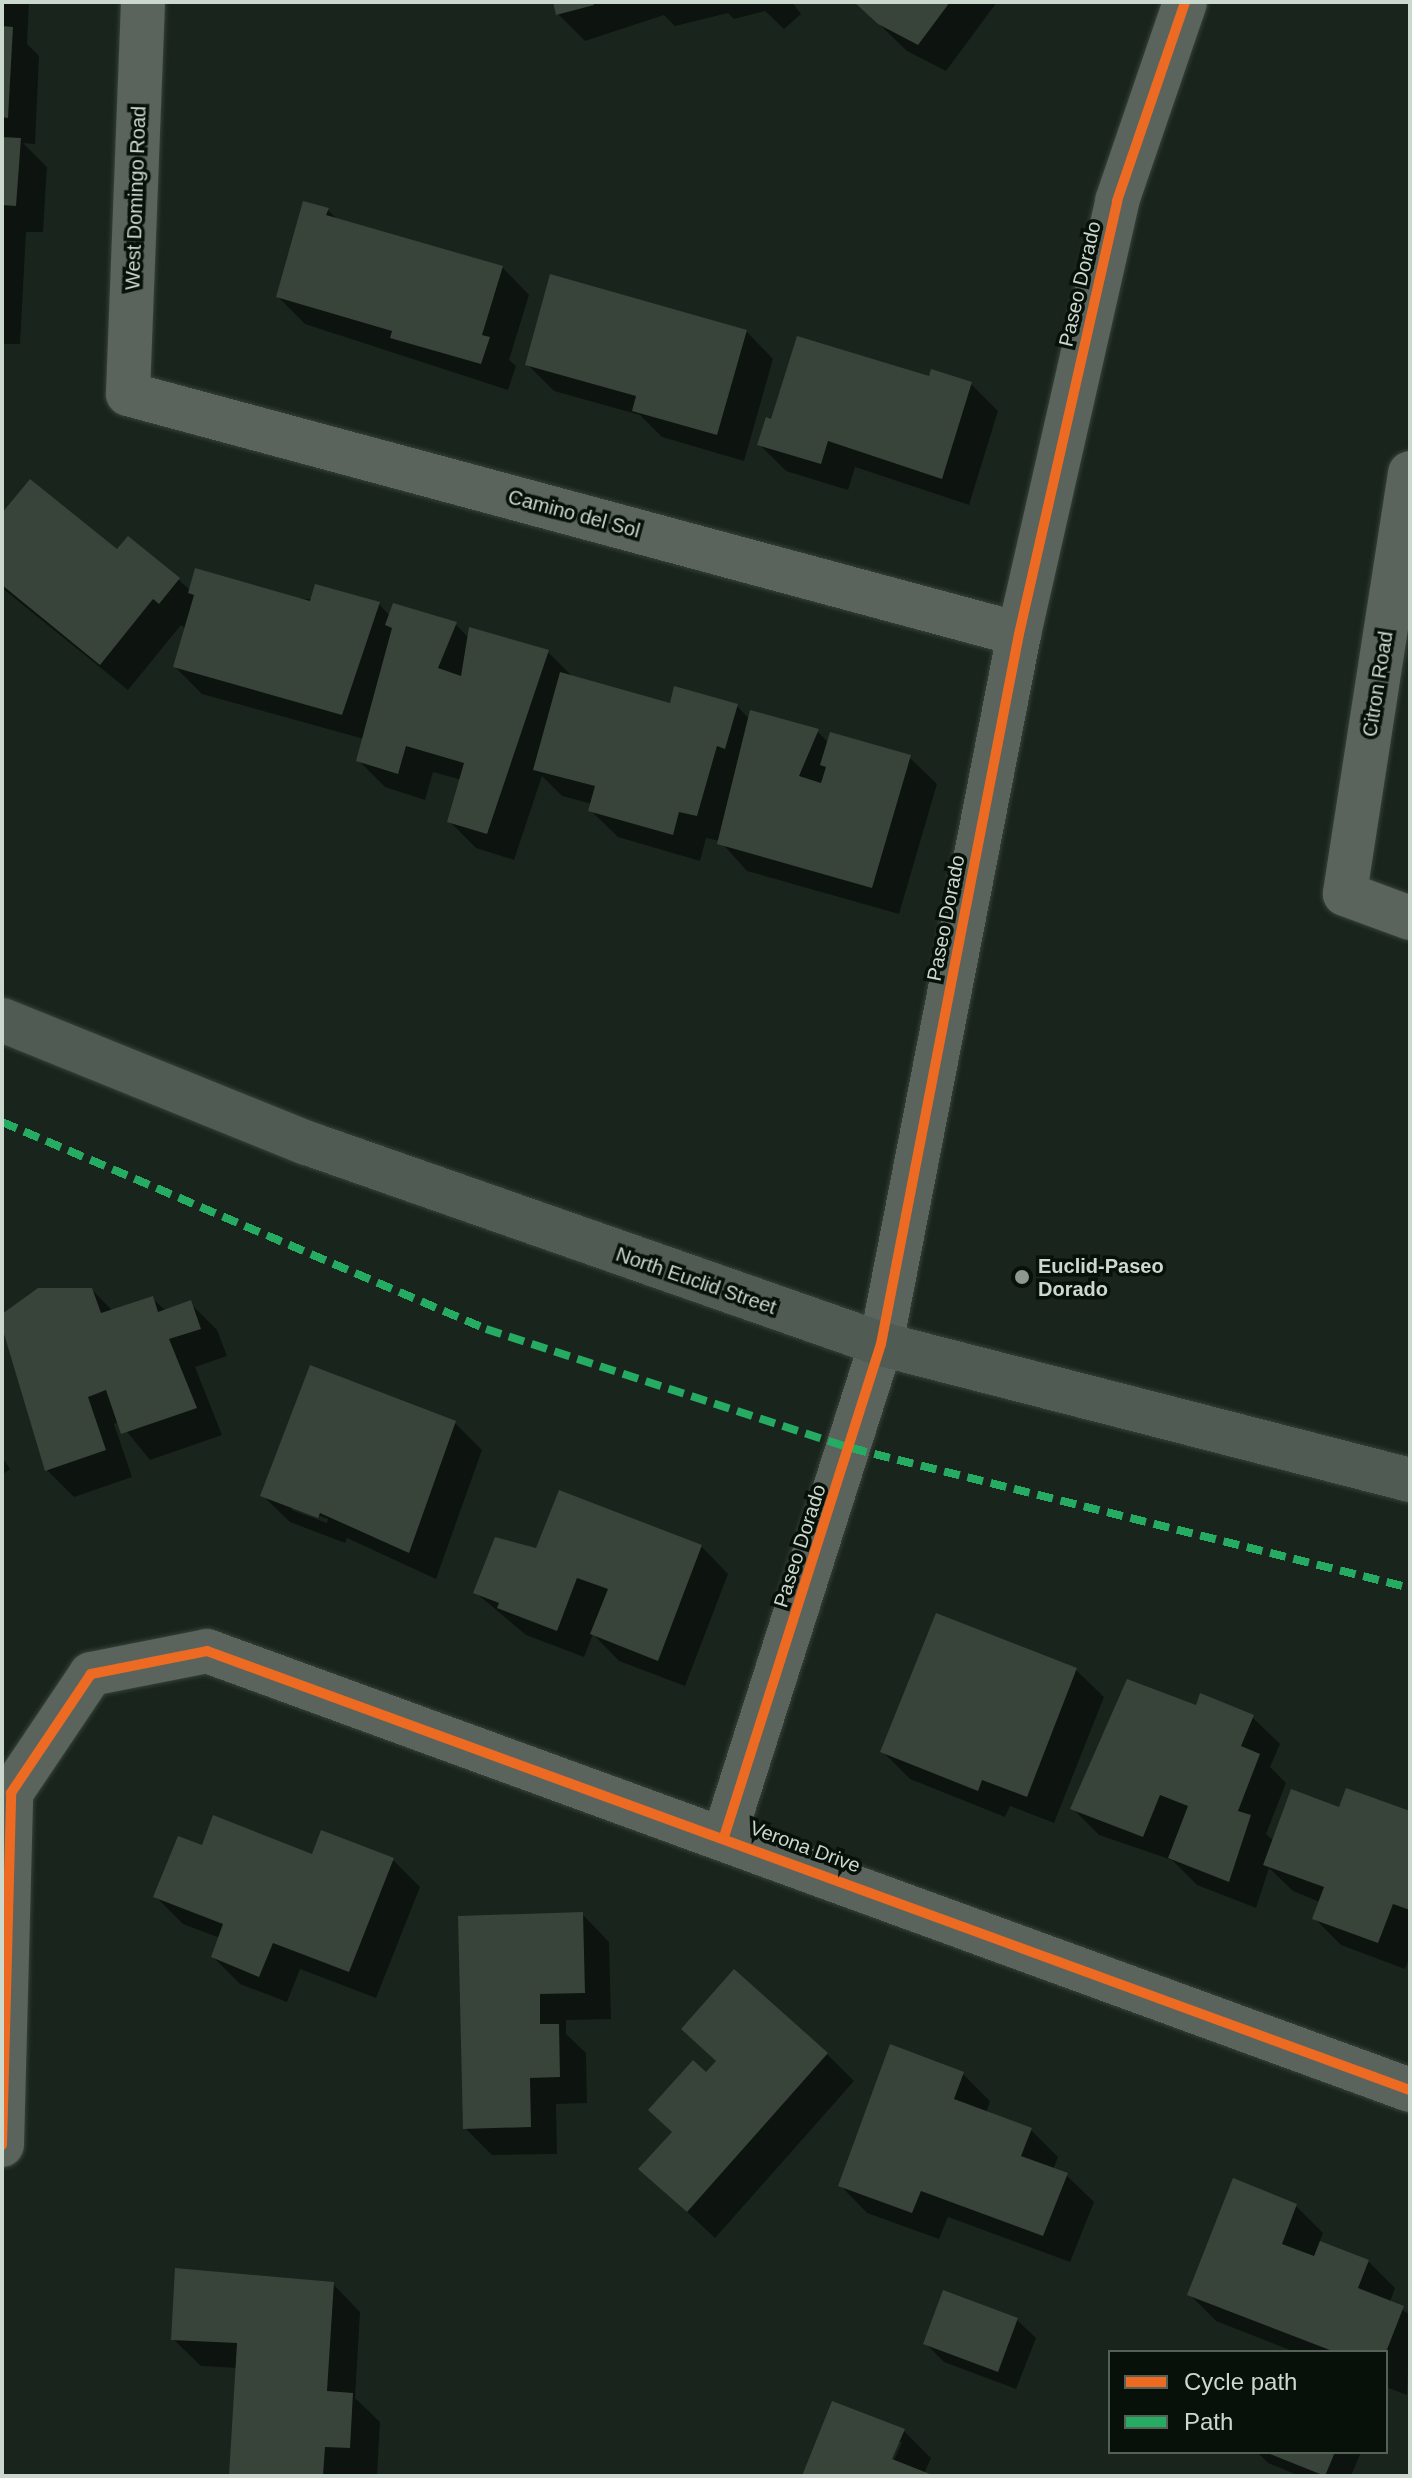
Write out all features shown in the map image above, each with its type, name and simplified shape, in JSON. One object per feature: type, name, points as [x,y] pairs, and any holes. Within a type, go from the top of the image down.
[{"type":"main road","name":"North Euclid Street","points":[[2,1020],[307,1143],[881,1344],[1410,1480]]},
{"type":"street","name":"West Domingo Road","points":[[128,394],[143,2]]},
{"type":"street","name":"Paseo Dorado","points":[[724,1837],[881,1344],[1019,634],[1117,201],[1185,2]]},
{"type":"street","name":"Camino del Sol","points":[[128,394],[1019,634]]},
{"type":"street","name":"Citron Road","points":[[1410,473],[1345,894],[1410,918]]},
{"type":"street","name":"Verona Drive","points":[[2,2145],[11,1793],[91,1674],[207,1651],[724,1837],[1410,2090]]},
{"type":"building","points":[[553,2],[593,2],[594,5],[556,15]]},
{"type":"building","points":[[854,2],[950,2],[918,45],[878,24]]},
{"type":"building","points":[[2,26],[13,27],[8,118],[2,117]]},
{"type":"building","points":[[2,137],[21,138],[16,206],[2,205]]},
{"type":"building","points":[[303,201],[329,208],[326,215],[503,266],[482,335],[490,337],[481,364],[390,338],[392,331],[276,297]]},
{"type":"building","points":[[550,274],[747,330],[717,435],[632,411],[636,396],[525,365]]},
{"type":"building","points":[[797,336],[929,376],[931,369],[972,382],[942,479],[828,441],[821,464],[757,445],[766,417],[771,419]]},
{"type":"building","points":[[30,479],[117,549],[128,536],[180,578],[159,604],[153,599],[100,665],[2,585],[2,513]]},
{"type":"building","points":[[195,568],[310,601],[315,584],[380,602],[342,715],[173,667],[194,595],[188,593]]},
{"type":"building","points":[[393,603],[457,622],[438,668],[461,676],[469,627],[549,650],[487,834],[447,822],[464,763],[406,746],[398,774],[356,761],[392,628],[385,625]]},
{"type":"building","points":[[560,672],[670,703],[674,686],[738,704],[725,749],[717,746],[697,816],[679,812],[673,835],[588,811],[595,786],[533,770]]},
{"type":"building","points":[[750,710],[819,729],[799,776],[821,783],[826,767],[820,765],[830,732],[911,755],[872,888],[717,844]]},
{"type":"building","points":[[38,1288],[92,1288],[101,1313],[153,1296],[158,1312],[191,1300],[201,1329],[169,1339],[197,1408],[121,1434],[106,1390],[88,1397],[106,1450],[45,1471],[2,1327],[2,1314]]},
{"type":"building","points":[[310,1365],[456,1421],[409,1553],[320,1513],[318,1518],[260,1496]]},
{"type":"building","points":[[559,1490],[702,1545],[658,1661],[590,1634],[608,1589],[577,1578],[557,1631],[497,1608],[499,1603],[473,1593],[495,1537],[536,1548]]},
{"type":"building","points":[[936,1613],[1077,1668],[1027,1797],[982,1780],[978,1791],[880,1752]]},
{"type":"building","points":[[1127,1679],[1196,1705],[1200,1693],[1254,1715],[1241,1746],[1260,1754],[1238,1811],[1251,1815],[1229,1882],[1168,1858],[1188,1806],[1160,1795],[1143,1837],[1070,1809]]},
{"type":"building","points":[[1346,1788],[1410,1811],[1410,1910],[1393,1904],[1378,1943],[1312,1919],[1324,1887],[1263,1865],[1291,1789],[1339,1807]]},
{"type":"building","points":[[213,1815],[312,1854],[321,1830],[394,1858],[349,1972],[273,1943],[259,1977],[211,1957],[223,1924],[153,1897],[178,1836],[202,1845]]},
{"type":"building","points":[[583,1912],[585,1993],[540,1994],[540,2024],[559,2024],[560,2077],[530,2078],[531,2127],[463,2129],[458,1916]]},
{"type":"building","points":[[734,1969],[828,2053],[687,2212],[638,2169],[672,2132],[648,2110],[693,2060],[706,2072],[716,2061],[681,2029]]},
{"type":"building","points":[[890,2044],[964,2072],[954,2099],[1032,2128],[1021,2156],[1068,2173],[1043,2236],[921,2191],[912,2213],[838,2186]]},
{"type":"building","points":[[1233,2178],[1297,2204],[1282,2244],[1314,2256],[1320,2241],[1369,2260],[1358,2288],[1404,2306],[1387,2350],[1330,2350],[1187,2295]]},
{"type":"building","points":[[175,2268],[334,2282],[327,2391],[353,2393],[350,2448],[325,2447],[323,2476],[229,2476],[237,2343],[171,2340]]},
{"type":"building","points":[[943,2290],[1018,2318],[998,2372],[923,2344]]},
{"type":"building","points":[[832,2401],[905,2429],[892,2459],[935,2476],[802,2476]]},
{"type":"building","points":[[1270,2454],[1334,2454],[1325,2476]]},
{"type":"marked path","points":[[2,1122],[486,1329],[851,1448],[1410,1588]]},
{"type":"cycle path","points":[[724,1837],[881,1344],[1019,634],[1117,201],[1185,2]]},
{"type":"cycle path","points":[[2,2145],[11,1793],[91,1674],[207,1651],[1410,2090]]},
{"type":"place","name":"Euclid-Paseo Dorado","points":[[1022,1277]]}]
